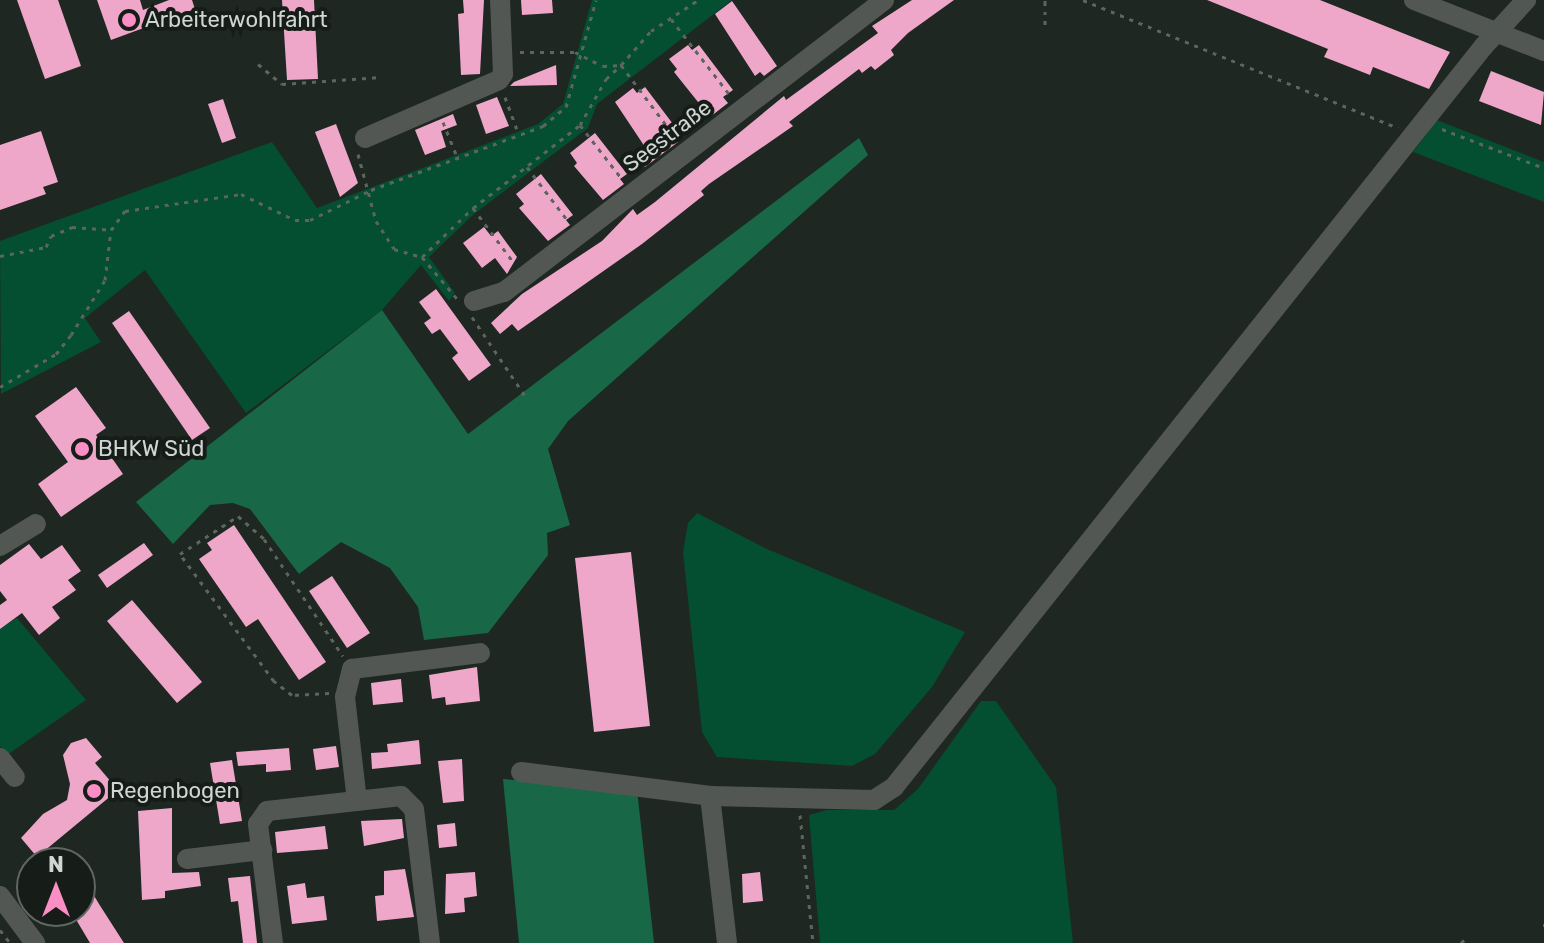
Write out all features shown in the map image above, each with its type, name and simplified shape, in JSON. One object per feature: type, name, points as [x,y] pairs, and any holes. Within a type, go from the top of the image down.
[{"type":"street","points":[[365,138],[499,80],[502,52],[500,0]]},
{"type":"street","name":"Seestraße","points":[[474,301],[491,298],[524,276],[884,0]]},
{"type":"street","points":[[1414,0],[1544,51]]},
{"type":"street","points":[[521,772],[710,796],[874,800],[894,787],[1419,128],[1526,0]]},
{"type":"street","points":[[0,546],[36,524]]},
{"type":"street","points":[[357,801],[345,697],[352,669],[480,653]]},
{"type":"street","points":[[0,758],[15,777]]},
{"type":"street","points":[[273,943],[258,824],[267,811],[401,796],[414,809],[430,943]]},
{"type":"street","points":[[710,796],[727,943]]},
{"type":"street","points":[[187,859],[262,850]]},
{"type":"street","points":[[0,896],[35,943]]},
{"type":"path","points":[[0,387],[56,354],[71,335],[105,280],[111,230],[125,211],[219,194],[261,200],[303,221],[371,190],[543,126],[566,107],[596,0]]},
{"type":"path","points":[[422,257],[473,208],[580,125],[606,79],[651,31],[698,0]]},
{"type":"path","points":[[1045,0],[1045,25]]},
{"type":"path","points":[[1083,0],[1419,128],[1544,168]]},
{"type":"path","points":[[671,19],[741,110]]},
{"type":"path","points":[[502,52],[575,52],[603,66],[621,65]]},
{"type":"path","points":[[258,64],[282,84],[381,77]]},
{"type":"path","points":[[621,65],[686,152]]},
{"type":"path","points":[[499,80],[519,135]]},
{"type":"path","points":[[436,105],[458,159]]},
{"type":"path","points":[[580,125],[632,193]]},
{"type":"path","points":[[365,138],[356,149],[371,190],[376,221],[394,249],[422,257],[454,301],[474,301],[471,322],[525,396]]},
{"type":"path","points":[[527,167],[578,235]]},
{"type":"path","points":[[473,208],[524,276]]},
{"type":"path","points":[[0,256],[46,247],[51,236],[72,227],[111,230]]},
{"type":"path","points":[[345,697],[322,691],[292,695],[274,681],[180,554],[238,516],[264,539],[352,669]]},
{"type":"path","points":[[799,796],[813,943]]},
{"type":"path","points":[[1,932],[10,943]]},
{"type":"path","points":[[1461,943],[1465,939]]},
{"type":"green space","points":[[592,0],[732,0],[597,104],[588,128],[474,214],[429,257],[455,293],[449,301],[421,265],[382,310],[246,413],[145,270],[85,318],[101,342],[1,394],[0,241],[272,142],[317,208],[538,124],[563,104]]},
{"type":"green space","points":[[1437,120],[1544,162],[1544,202],[1413,152]]},
{"type":"green space","points":[[859,138],[868,155],[568,421],[548,449],[570,525],[547,533],[548,555],[488,633],[424,640],[418,607],[390,568],[341,542],[299,574],[250,509],[233,503],[210,505],[173,544],[136,502],[382,310],[468,434]]},
{"type":"green space","points":[[697,513],[767,549],[965,632],[932,687],[875,754],[852,766],[717,757],[702,732],[683,552],[688,523]]},
{"type":"green space","points":[[17,618],[86,700],[7,755],[0,746],[0,627]]},
{"type":"green space","points":[[981,701],[996,701],[1056,787],[1073,943],[820,943],[809,815],[827,810],[894,810],[918,789]]},
{"type":"green space","points":[[503,779],[637,790],[654,943],[519,943]]},
{"type":"building","points":[[17,0],[58,0],[81,66],[45,79]]},
{"type":"building","name":"Arbeiterwohlfahrt","points":[[97,0],[140,0],[143,10],[169,0],[192,0],[195,9],[111,40]]},
{"type":"building","points":[[282,0],[314,0],[318,79],[287,80]]},
{"type":"building","points":[[463,0],[484,0],[480,74],[461,75],[458,14],[464,13]]},
{"type":"building","points":[[521,0],[552,0],[553,13],[522,15]]},
{"type":"building","points":[[912,0],[954,0],[908,33],[891,50],[894,55],[875,70],[871,66],[862,73],[859,69],[789,122],[793,126],[709,184],[701,191],[704,195],[642,244],[518,331],[512,324],[500,334],[491,323],[522,294],[602,241],[633,209],[637,215],[784,96],[786,100],[878,33],[872,26]]},
{"type":"building","points":[[1207,0],[1320,0],[1450,52],[1429,89],[1373,67],[1370,75],[1324,57],[1328,49]]},
{"type":"building","points":[[732,1],[777,66],[764,76],[760,72],[755,76],[715,14]]},
{"type":"building","points":[[688,45],[692,50],[699,45],[733,90],[723,97],[728,103],[710,117],[674,72],[677,69],[669,59]]},
{"type":"building","points":[[556,65],[557,85],[510,86],[514,82]]},
{"type":"building","points":[[1491,71],[1544,92],[1541,125],[1479,101]]},
{"type":"building","points":[[645,87],[679,132],[674,137],[678,142],[645,167],[642,163],[651,156],[615,102],[633,88],[637,93]]},
{"type":"building","points":[[497,97],[509,126],[486,134],[476,105]]},
{"type":"building","points":[[223,99],[236,138],[222,143],[208,104]]},
{"type":"building","points":[[453,114],[457,125],[441,131],[446,147],[425,155],[415,130]]},
{"type":"building","points":[[336,124],[358,183],[340,197],[315,132]]},
{"type":"building","points":[[41,131],[58,182],[43,187],[46,194],[0,210],[0,145]]},
{"type":"building","points":[[595,133],[627,174],[620,179],[624,184],[603,200],[574,166],[577,163],[570,153]]},
{"type":"building","points":[[541,174],[573,215],[566,220],[570,225],[548,241],[519,208],[524,204],[516,194]]},
{"type":"building","points":[[484,227],[491,236],[498,231],[517,257],[507,274],[495,258],[482,268],[463,243]]},
{"type":"building","points":[[436,289],[491,365],[469,381],[452,358],[458,353],[440,329],[432,334],[424,323],[431,318],[419,302]]},
{"type":"building","points":[[129,311],[210,428],[192,440],[112,323]]},
{"type":"building","name":"BHKW Süd","points":[[76,387],[106,428],[96,435],[123,474],[61,517],[38,484],[68,462],[35,416]]},
{"type":"building","points":[[234,525],[326,662],[299,680],[258,619],[246,627],[199,559],[212,550],[207,543]]},
{"type":"building","points":[[144,543],[153,555],[107,588],[98,575]]},
{"type":"building","points":[[29,544],[41,559],[62,545],[81,571],[68,580],[76,590],[52,607],[60,618],[39,635],[22,613],[0,629],[0,605],[7,600],[0,591],[0,565]]},
{"type":"building","points":[[631,552],[650,726],[594,732],[575,558]]},
{"type":"building","points":[[332,576],[370,633],[347,648],[309,591]]},
{"type":"building","points":[[132,600],[202,682],[177,703],[107,621]]},
{"type":"building","points":[[477,667],[480,701],[446,705],[445,697],[432,699],[429,675]]},
{"type":"building","points":[[401,679],[403,702],[373,705],[371,683]]},
{"type":"building","name":"Regenbogen","points":[[86,738],[102,757],[95,763],[118,790],[49,847],[29,847],[21,838],[43,814],[67,800],[70,784],[63,755],[71,743]]},
{"type":"building","points":[[419,740],[421,764],[372,769],[371,753],[388,752],[387,744]]},
{"type":"building","points":[[336,746],[339,767],[316,770],[313,749]]},
{"type":"building","points":[[289,748],[291,770],[266,772],[266,764],[238,766],[236,752]]},
{"type":"building","points":[[462,759],[464,801],[443,803],[438,761]]},
{"type":"building","points":[[232,760],[242,821],[220,824],[210,763]]},
{"type":"building","points":[[172,808],[172,873],[199,872],[201,886],[165,891],[165,898],[142,900],[138,811]]},
{"type":"building","points":[[402,819],[404,838],[364,846],[361,821]]},
{"type":"building","points":[[455,823],[457,846],[439,848],[437,825]]},
{"type":"building","points":[[325,826],[328,849],[277,853],[275,832]]},
{"type":"building","points":[[405,869],[414,917],[377,921],[375,896],[384,895],[384,871]]},
{"type":"building","points":[[475,872],[477,896],[464,898],[465,912],[445,914],[446,874]]},
{"type":"building","points":[[760,872],[763,901],[743,903],[742,874]]},
{"type":"building","points":[[250,876],[257,943],[243,943],[238,901],[231,902],[228,878]]},
{"type":"building","points":[[305,883],[307,898],[324,896],[327,920],[292,924],[287,886]]},
{"type":"building","points":[[96,899],[124,943],[90,943],[80,927],[96,927]]},
{"type":"place","name":"Arbeiterwohlfahrt","points":[[129,20]]},
{"type":"place","name":"BHKW Süd","points":[[82,449]]},
{"type":"place","name":"Regenbogen","points":[[94,791]]}]
